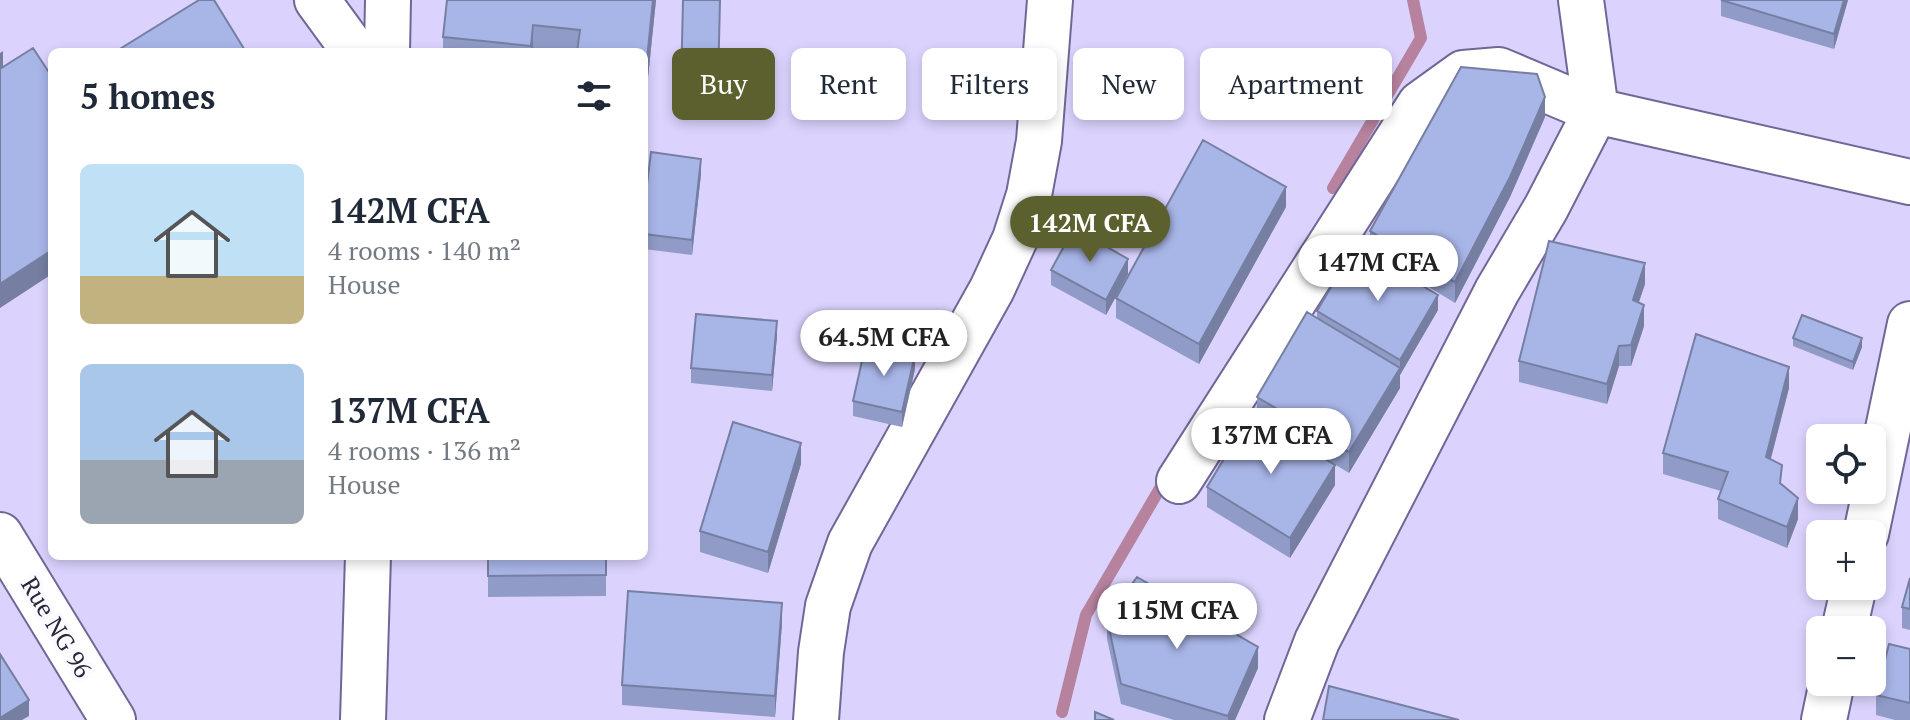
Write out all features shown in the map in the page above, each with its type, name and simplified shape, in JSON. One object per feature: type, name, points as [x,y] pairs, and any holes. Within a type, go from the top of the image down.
[{"type":"street","points":[[317,0],[352,48]]},
{"type":"street","points":[[387,48],[388,0]]},
{"type":"street","points":[[816,720],[828,606],[850,543],[992,289],[1015,239],[1029,195],[1039,141],[1050,0]]},
{"type":"street","points":[[1287,720],[1317,641],[1497,291],[1546,208],[1596,111],[1581,0]]},
{"type":"street","points":[[1179,481],[1420,104],[1463,73],[1499,70],[1596,111],[1910,182]]},
{"type":"street","points":[[1869,520],[1910,324]]},
{"type":"street","name":"Rue NG 96","points":[[0,535],[113,720]]},
{"type":"street","points":[[363,720],[368,560]]},
{"type":"street","points":[[1824,720],[1829,696]]},
{"type":"building","points":[[199,0],[214,0],[244,48],[121,48]]},
{"type":"building","points":[[447,0],[653,0],[648,49],[578,48],[580,30],[533,25],[531,46],[443,37]]},
{"type":"building","points":[[683,0],[720,0],[719,48],[682,48]]},
{"type":"building","points":[[1721,0],[1844,0],[1834,34]]},
{"type":"building","points":[[33,48],[48,71],[48,253],[0,284],[0,69]]},
{"type":"building","points":[[1461,67],[1537,74],[1545,97],[1510,177],[1455,282],[1370,231]]},
{"type":"building","points":[[1203,140],[1286,187],[1199,344],[1116,298]]},
{"type":"building","points":[[651,152],[701,159],[692,240],[648,234]]},
{"type":"building","points":[[1074,228],[1128,259],[1106,300],[1051,270]]},
{"type":"building","points":[[1549,241],[1645,263],[1633,300],[1644,305],[1631,345],[1619,346],[1607,384],[1519,361]]},
{"type":"building","points":[[1355,246],[1438,295],[1400,360],[1317,311]]},
{"type":"building","points":[[1307,312],[1400,368],[1349,452],[1257,397]]},
{"type":"building","points":[[696,314],[777,321],[772,375],[691,368]]},
{"type":"building","points":[[1802,315],[1862,338],[1853,362],[1793,338]]},
{"type":"building","points":[[1696,334],[1789,367],[1766,457],[1782,465],[1780,483],[1798,498],[1787,527],[1718,499],[1728,472],[1663,453]]},
{"type":"building","points":[[866,343],[915,354],[902,412],[853,401]]},
{"type":"building","points":[[1251,414],[1335,465],[1290,538],[1207,487]]},
{"type":"building","points":[[733,422],[801,443],[768,552],[700,531]]},
{"type":"building","points":[[488,560],[606,560],[606,575],[488,576]]},
{"type":"building","points":[[1137,577],[1258,647],[1228,716],[1121,684],[1107,619]]},
{"type":"building","points":[[1910,578],[1910,609],[1902,607]]},
{"type":"building","points":[[628,591],[782,603],[775,696],[622,685]]},
{"type":"building","points":[[1889,644],[1910,649],[1910,703],[1880,696],[1886,696]]},
{"type":"building","points":[[0,654],[29,700],[0,718]]},
{"type":"building","points":[[1329,686],[1459,720],[1323,720]]},
{"type":"building","points":[[1095,712],[1114,720],[1095,720]]},
{"type":"waterway","points":[[1333,188],[1421,38],[1413,0]]},
{"type":"waterway","points":[[1062,712],[1086,615],[1166,478]]}]
